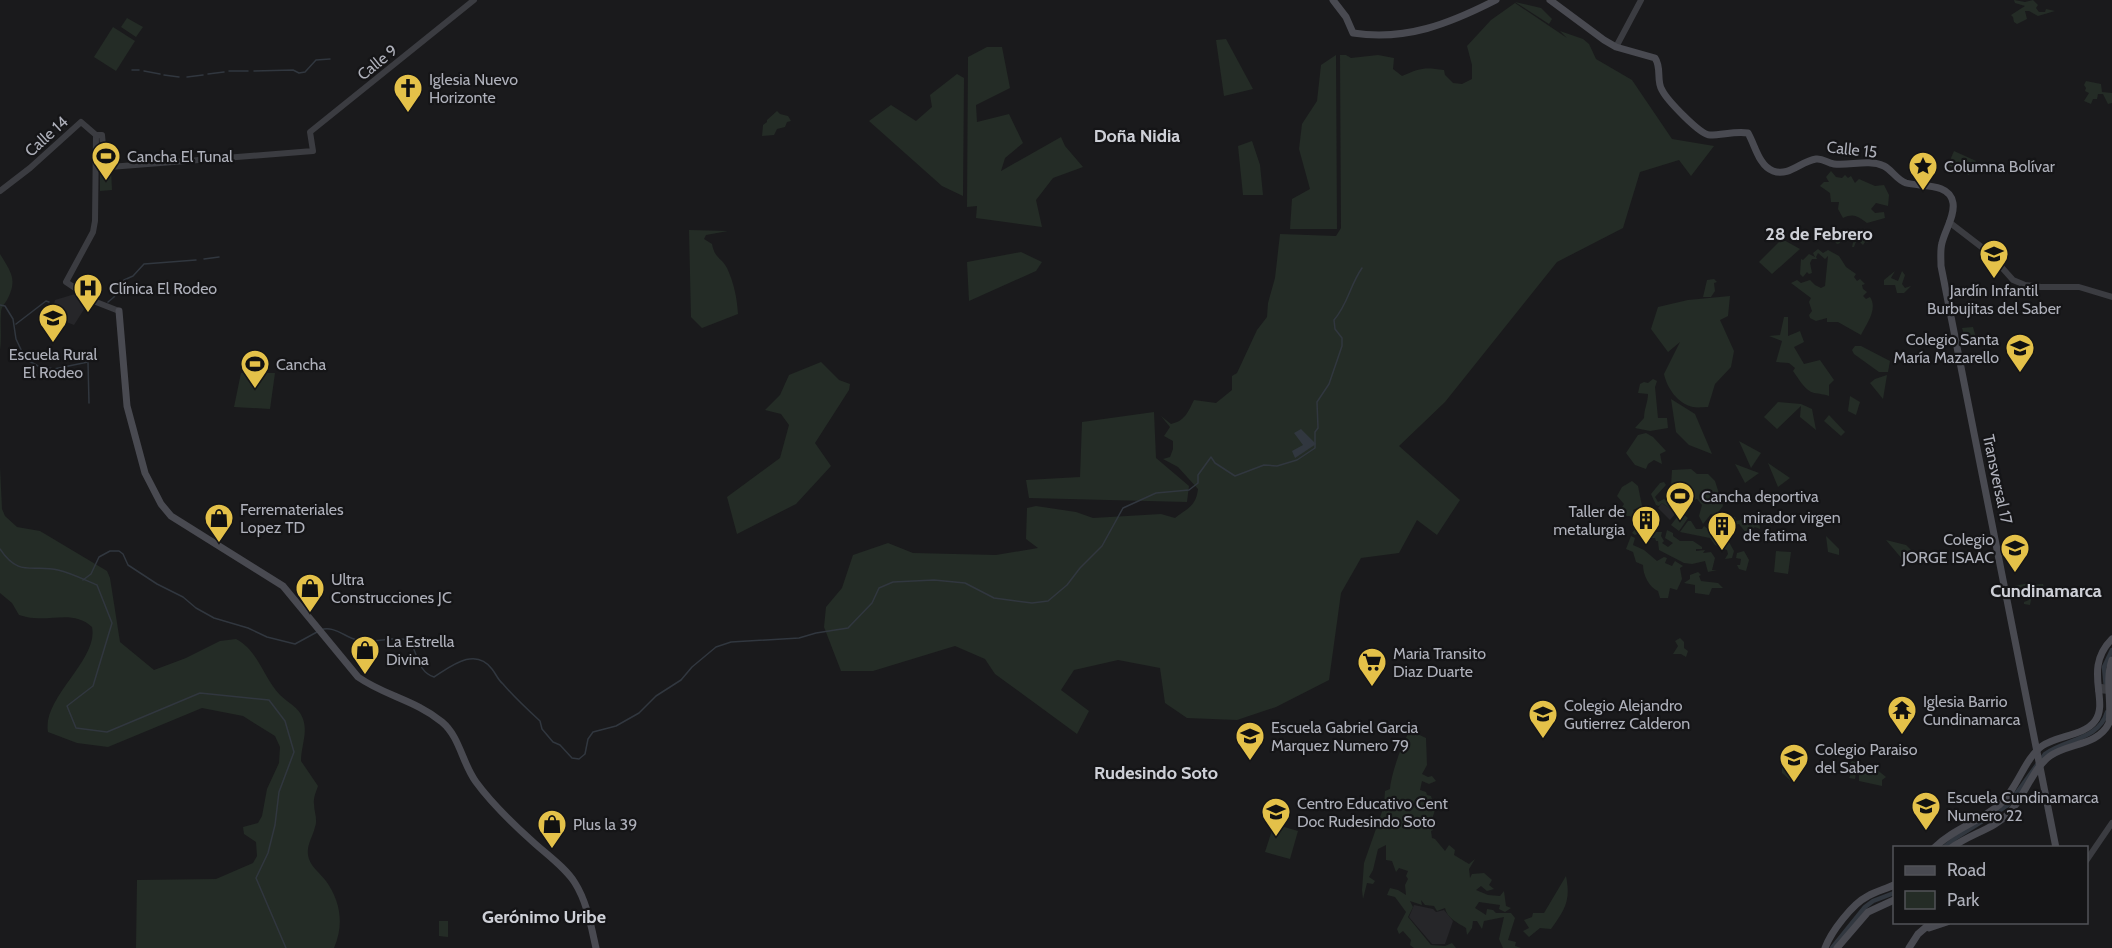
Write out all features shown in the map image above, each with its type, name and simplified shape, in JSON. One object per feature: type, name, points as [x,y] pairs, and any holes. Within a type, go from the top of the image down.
[{"type":"main road","points":[[1333,0],[1346,17],[1353,33],[1394,36],[1428,28],[1472,12],[1496,0]]},
{"type":"main road","name":"Calle 15","points":[[1550,0],[1579,24],[1616,47],[1655,58],[1658,63],[1661,89],[1699,130],[1710,135],[1735,132],[1748,134],[1762,160],[1771,170],[1780,172],[1818,159],[1834,164],[1884,166],[1905,183],[1931,186],[1947,193],[1954,205],[1949,222]]},
{"type":"main road","name":"Transversal 17","points":[[1949,222],[1942,244],[1941,266],[2056,846]]},
{"type":"main road","points":[[119,311],[127,406],[146,473],[161,504],[171,516],[282,586],[358,677],[371,686],[401,697],[428,711],[445,724],[454,736],[474,779],[491,801],[574,882],[587,910],[596,948]]},
{"type":"main road","points":[[1954,846],[2006,816],[2017,804],[2040,764],[2054,754],[2102,733],[2112,714],[2106,689],[2097,669],[2099,658],[2112,639]]},
{"type":"main road","points":[[1936,846],[1949,835],[2000,804],[2038,751],[2047,743],[2093,724],[2106,689],[2112,660]]},
{"type":"main road","points":[[1825,948],[1832,935],[1858,903],[1893,885]]},
{"type":"main road","points":[[1838,948],[1868,912],[1893,900]]},
{"type":"main road","points":[[1909,948],[1921,931],[1930,924]]},
{"type":"main road","points":[[1921,931],[1941,924]]},
{"type":"street","name":"Calle 9","points":[[105,168],[312,152],[310,132],[474,0]]},
{"type":"street","points":[[1616,47],[1641,0]]},
{"type":"street","name":"Calle 14","points":[[0,191],[30,168],[81,122],[99,135]]},
{"type":"street","points":[[97,168],[105,168],[99,135]]},
{"type":"street","points":[[99,135],[93,232],[66,282],[96,302],[119,311]]},
{"type":"street","points":[[1949,222],[1988,252],[2013,280],[2025,285],[2041,287],[2079,287],[2112,297]]},
{"type":"street","points":[[2088,858],[2112,823]]},
{"type":"shaded area","points":[[75,294],[88,303],[74,325],[51,316],[55,300]]},
{"type":"shaded area","points":[[1301,429],[1316,444],[1295,458],[1292,451],[1303,445],[1294,433]]},
{"type":"shaded area","points":[[1662,503],[1676,513],[1670,520],[1658,508]]},
{"type":"shaded area","points":[[1414,905],[1433,909],[1436,912],[1444,910],[1453,921],[1445,944],[1432,944],[1409,917]]},
{"type":"green space","points":[[2014,0],[2025,2],[2033,0],[2038,5],[2036,8],[2039,12],[2045,12],[2046,9],[2055,11],[2038,16],[2025,11],[2027,19],[2017,24],[2011,15],[2025,6],[2015,3]]},
{"type":"green space","points":[[1515,2],[1541,8],[1552,19],[1549,24]]},
{"type":"green space","points":[[1515,3],[1567,38],[1560,31],[1583,39],[1589,44],[1596,59],[1632,80],[1672,139],[1714,146],[1691,176],[1679,160],[1640,172],[1623,228],[1557,262],[1445,402],[1399,446],[1460,500],[1437,535],[1417,520],[1399,553],[1361,558],[1341,593],[1329,680],[1276,707],[1237,720],[1187,718],[1165,703],[1160,668],[1118,660],[1074,670],[1061,690],[1089,711],[1077,734],[995,674],[985,659],[955,646],[873,671],[841,671],[824,627],[826,607],[842,588],[853,555],[888,543],[913,553],[996,555],[1038,548],[1026,539],[1027,508],[1036,506],[1076,512],[1093,518],[1161,514],[1175,518],[1191,506],[1198,489],[1178,467],[1163,459],[1170,457],[1173,441],[1164,436],[1170,427],[1161,416],[1171,424],[1176,423],[1186,415],[1194,400],[1216,403],[1232,390],[1232,376],[1237,373],[1257,330],[1267,317],[1268,303],[1275,278],[1280,234],[1336,236],[1341,228],[1340,55],[1351,58],[1378,55],[1394,58],[1393,69],[1402,76],[1427,68],[1437,69],[1444,70],[1445,75],[1453,83],[1462,84],[1472,79],[1472,65],[1467,46],[1491,20]]},
{"type":"green space","points":[[127,18],[143,27],[136,37],[121,27]]},
{"type":"green space","points":[[113,27],[135,41],[116,71],[94,57]]},
{"type":"green space","points":[[1226,39],[1253,89],[1224,96],[1216,40]]},
{"type":"green space","points":[[987,47],[1002,47],[1010,88],[976,105],[977,122],[1009,114],[1023,143],[1005,158],[1001,171],[1061,137],[1065,146],[1083,167],[1053,178],[1036,200],[1042,227],[976,218],[977,206],[967,207],[968,57]]},
{"type":"green space","points":[[1336,55],[1337,229],[1290,229],[1292,199],[1310,189],[1299,149],[1302,124],[1317,101],[1321,65]]},
{"type":"green space","points":[[957,74],[964,78],[963,196],[942,186],[869,121],[891,105],[916,121],[932,107],[930,95]]},
{"type":"green space","points":[[2086,81],[2101,84],[2102,92],[2112,93],[2112,103],[2108,104],[2103,94],[2098,94],[2097,99],[2093,99],[2091,104],[2084,101],[2089,93],[2085,91]]},
{"type":"green space","points":[[777,111],[788,116],[791,121],[787,122],[785,127],[777,129],[774,135],[762,136],[763,125]]},
{"type":"green space","points":[[1252,141],[1260,165],[1263,195],[1243,195],[1238,146]]},
{"type":"green space","points":[[1954,151],[1976,161],[1969,175],[1948,165]]},
{"type":"green space","name":"Cancha El Tunal","points":[[111,170],[112,190],[100,191],[100,171]]},
{"type":"green space","points":[[1831,171],[1836,177],[1851,176],[1855,183],[1859,179],[1875,186],[1884,185],[1889,195],[1888,206],[1876,203],[1871,209],[1875,213],[1884,212],[1885,218],[1867,223],[1855,216],[1843,218],[1838,209],[1839,202],[1831,202],[1830,193],[1820,186],[1824,182],[1829,182],[1826,177]]},
{"type":"green space","points":[[1862,229],[1863,233],[1867,233],[1866,241],[1869,243],[1865,242],[1863,245],[1857,239],[1854,247],[1852,247],[1854,238],[1852,240],[1846,236],[1842,240],[1838,238],[1840,243],[1837,244],[1828,233],[1835,236],[1841,232],[1853,236],[1857,233],[1855,230]]},
{"type":"green space","points":[[689,230],[728,231],[706,235],[704,239],[712,244],[716,255],[727,268],[732,279],[738,314],[702,328],[691,317]]},
{"type":"green space","points":[[1782,239],[1800,249],[1772,274],[1759,262]]},
{"type":"green space","points":[[1818,249],[1823,253],[1828,250],[1839,256],[1846,267],[1856,274],[1854,277],[1857,281],[1860,279],[1865,284],[1862,285],[1863,289],[1867,292],[1863,296],[1866,299],[1870,297],[1873,306],[1871,316],[1861,335],[1838,322],[1827,322],[1827,318],[1816,321],[1810,318],[1811,298],[1791,283],[1797,280],[1801,283],[1810,280],[1821,288],[1825,286],[1828,256],[1825,259],[1818,253],[1817,259],[1812,259],[1810,263],[1812,273],[1807,272],[1803,277],[1800,274],[1801,259],[1803,260],[1809,254],[1815,257],[1813,253]]},
{"type":"green space","points":[[1021,252],[1042,262],[1036,271],[969,301],[967,262]]},
{"type":"green space","points":[[0,254],[13,281],[1,311],[0,350]]},
{"type":"green space","points":[[1895,271],[1891,278],[1898,281],[1902,271],[1905,275],[1902,284],[1905,288],[1911,286],[1904,293],[1897,293],[1895,285],[1884,285],[1884,280]]},
{"type":"green space","points":[[1714,279],[1717,282],[1714,283],[1715,291],[1711,297],[1703,297],[1707,280]]},
{"type":"green space","points":[[1730,296],[1728,316],[1720,320],[1734,351],[1731,367],[1715,384],[1708,407],[1695,407],[1683,403],[1674,395],[1664,374],[1680,342],[1668,352],[1651,329],[1658,307],[1688,300]]},
{"type":"green space","points":[[1784,317],[1788,317],[1788,336],[1800,331],[1804,342],[1794,347],[1804,364],[1820,360],[1834,380],[1829,385],[1829,396],[1811,392],[1793,371],[1795,368],[1789,363],[1776,362],[1782,341],[1769,336],[1780,335]]},
{"type":"green space","points":[[1973,327],[1976,338],[1967,344],[1962,328]]},
{"type":"green space","points":[[1855,346],[1861,346],[1890,361],[1888,372],[1879,372],[1854,354],[1852,350]]},
{"type":"green space","points":[[821,362],[839,380],[850,384],[849,390],[815,443],[831,466],[796,504],[737,534],[727,497],[780,458],[789,425],[781,414],[765,410],[780,395],[789,375]]},
{"type":"green space","name":"Cancha","points":[[241,373],[275,373],[270,409],[234,407]]},
{"type":"green space","points":[[1887,375],[1883,399],[1870,383]]},
{"type":"green space","points":[[1653,379],[1657,381],[1655,387],[1658,418],[1667,418],[1668,428],[1650,431],[1635,428],[1644,418],[1648,397],[1648,394],[1638,393],[1640,384],[1648,383]]},
{"type":"green space","points":[[1850,396],[1860,402],[1856,415],[1848,411]]},
{"type":"green space","points":[[1671,399],[1695,414],[1712,454],[1689,445],[1676,432]]},
{"type":"green space","points":[[1778,402],[1801,404],[1812,409],[1816,430],[1800,417],[1801,406],[1777,429],[1764,417]]},
{"type":"green space","points":[[1154,412],[1156,458],[1189,486],[1187,502],[1029,498],[1026,480],[1080,477],[1082,422]]},
{"type":"green space","points":[[1829,415],[1845,432],[1841,436],[1824,421]]},
{"type":"green space","points":[[1646,433],[1666,451],[1660,454],[1662,464],[1654,460],[1648,464],[1646,469],[1635,465],[1626,453],[1638,435]]},
{"type":"green space","points":[[1739,441],[1761,453],[1751,468]]},
{"type":"green space","points":[[1768,463],[1790,478],[1778,487]]},
{"type":"green space","points":[[1735,464],[1759,473],[1745,483]]},
{"type":"green space","points":[[0,467],[2,509],[5,516],[17,527],[40,531],[107,571],[120,642],[154,670],[186,658],[220,641],[236,639],[250,650],[280,695],[299,711],[305,729],[301,761],[318,786],[314,800],[316,824],[308,847],[308,855],[312,865],[331,889],[338,905],[340,922],[334,948],[136,948],[137,880],[216,879],[253,863],[257,856],[256,842],[244,834],[243,827],[258,823],[262,816],[267,789],[279,763],[280,747],[275,736],[243,716],[202,708],[108,747],[77,743],[48,732],[48,719],[53,705],[87,652],[92,640],[92,627],[79,619],[32,618],[19,615],[12,603],[0,593]]},
{"type":"green space","points":[[1691,469],[1697,474],[1708,474],[1715,481],[1723,506],[1715,516],[1711,514],[1703,524],[1699,516],[1702,505],[1697,499],[1686,503],[1683,507],[1688,512],[1682,513],[1688,518],[1679,531],[1671,525],[1681,512],[1674,508],[1676,502],[1668,494],[1672,491],[1683,501],[1689,493],[1679,485],[1673,489],[1671,486],[1672,470]]},
{"type":"green space","points":[[1632,481],[1638,486],[1642,506],[1633,510],[1635,515],[1647,510],[1645,515],[1648,517],[1637,522],[1639,527],[1646,527],[1649,535],[1662,532],[1661,536],[1664,541],[1662,543],[1668,547],[1673,543],[1665,538],[1667,530],[1680,541],[1693,541],[1702,547],[1696,551],[1711,552],[1715,558],[1712,570],[1717,570],[1708,572],[1705,561],[1684,563],[1659,550],[1658,541],[1655,538],[1640,538],[1639,534],[1645,530],[1635,535],[1632,533],[1636,528],[1631,524],[1633,519],[1619,512],[1624,504],[1617,496],[1622,487]]},
{"type":"green space","points":[[1664,482],[1666,485],[1655,497],[1658,502],[1664,499],[1669,502],[1672,510],[1662,503],[1659,506],[1656,505],[1651,494],[1660,483]]},
{"type":"green space","points":[[1745,515],[1759,516],[1760,529],[1755,527],[1751,530],[1750,538],[1739,524],[1729,523],[1729,517],[1735,517],[1736,521],[1741,520]]},
{"type":"green space","points":[[1688,521],[1691,521],[1696,529],[1702,529],[1704,526],[1709,530],[1714,530],[1720,538],[1725,535],[1734,551],[1732,558],[1725,559],[1728,554],[1727,550],[1715,545],[1710,538],[1680,532]]},
{"type":"green space","points":[[1631,536],[1635,538],[1633,545],[1644,550],[1657,561],[1664,557],[1667,558],[1665,563],[1672,566],[1675,561],[1683,566],[1680,568],[1682,579],[1677,590],[1670,588],[1668,598],[1660,598],[1658,591],[1647,580],[1643,565],[1636,562],[1633,552],[1626,549]]},
{"type":"green space","points":[[1826,536],[1839,549],[1839,555],[1828,552]]},
{"type":"green space","points":[[1886,540],[1906,545],[1912,551],[1907,560],[1903,560]]},
{"type":"green space","points":[[1744,551],[1749,560],[1746,571],[1739,569],[1737,565],[1740,565],[1741,559],[1736,558],[1737,553]]},
{"type":"green space","points":[[1776,551],[1791,552],[1788,574],[1774,572]]},
{"type":"green space","points":[[1698,572],[1701,575],[1699,576],[1701,581],[1718,583],[1723,588],[1712,588],[1709,595],[1695,593],[1695,585],[1684,583],[1690,579],[1690,575]]},
{"type":"green space","points":[[2029,583],[2030,585],[2043,584],[2047,597],[2032,594],[2030,605],[2024,604],[2029,600],[2028,596],[2019,597],[2018,595],[2023,591],[2016,593],[2014,586]]},
{"type":"green space","points":[[1680,638],[1684,642],[1684,648],[1688,651],[1686,657],[1673,654],[1678,646],[1675,641]]},
{"type":"green space","points":[[1413,732],[1426,738],[1427,765],[1422,774],[1432,776],[1436,781],[1429,784],[1422,781],[1420,790],[1431,796],[1433,803],[1441,804],[1435,810],[1431,822],[1434,825],[1431,831],[1432,838],[1445,851],[1449,845],[1455,850],[1454,855],[1469,864],[1475,859],[1469,869],[1470,878],[1472,874],[1484,873],[1492,880],[1489,885],[1494,889],[1487,891],[1481,886],[1476,890],[1488,895],[1500,896],[1504,891],[1506,906],[1511,908],[1505,912],[1499,909],[1500,905],[1479,902],[1475,908],[1486,915],[1487,909],[1496,913],[1511,913],[1515,918],[1508,940],[1516,942],[1515,946],[1521,948],[1503,948],[1499,939],[1504,917],[1484,921],[1482,929],[1477,921],[1473,921],[1472,928],[1467,935],[1466,928],[1450,917],[1445,908],[1437,911],[1434,906],[1425,905],[1421,900],[1422,905],[1410,901],[1413,907],[1408,917],[1431,945],[1445,946],[1452,943],[1456,948],[1414,948],[1410,945],[1411,940],[1403,931],[1399,934],[1397,929],[1406,912],[1395,897],[1387,895],[1390,888],[1406,895],[1405,885],[1408,871],[1399,868],[1396,872],[1392,861],[1386,860],[1386,845],[1378,849],[1369,877],[1375,881],[1373,884],[1367,883],[1363,899],[1364,863],[1384,806],[1385,791],[1390,789],[1394,769],[1405,739]]},
{"type":"green space","points":[[1807,755],[1808,761],[1790,780],[1782,773],[1782,768],[1790,769],[1794,759],[1800,760],[1802,756]]},
{"type":"green space","points":[[1852,761],[1876,769],[1886,777],[1882,780],[1882,786],[1859,781],[1859,773],[1856,773],[1855,779],[1849,778],[1852,772],[1848,766]]},
{"type":"green space","points":[[1274,824],[1298,831],[1290,859],[1265,852]]},
{"type":"green space","points":[[1566,876],[1568,892],[1566,904],[1560,916],[1551,929],[1540,928],[1529,937],[1523,931],[1529,928],[1524,920],[1532,917],[1533,913],[1544,913]]},
{"type":"green space","points":[[439,921],[448,921],[448,937],[439,936]]},
{"type":"waterway","points":[[254,71],[293,70],[299,73],[305,72],[316,60],[330,59]]},
{"type":"waterway","points":[[132,70],[139,70]]},
{"type":"waterway","points":[[144,71],[160,74]]},
{"type":"waterway","points":[[229,71],[248,71]]},
{"type":"waterway","points":[[208,74],[224,72]]},
{"type":"waterway","points":[[164,75],[179,77]]},
{"type":"waterway","points":[[187,77],[203,75]]},
{"type":"waterway","points":[[204,259],[219,257]]},
{"type":"waterway","points":[[108,302],[114,297],[124,280],[133,276],[144,264],[196,260]]},
{"type":"waterway","points":[[321,630],[334,630],[352,639],[364,641],[398,639],[410,641],[421,667],[434,677],[463,661],[478,659],[485,662],[512,694],[540,721],[542,729],[553,742],[560,745],[572,758],[579,759],[585,754],[588,739],[593,732],[616,726],[639,713],[656,696],[681,680],[692,667],[716,647],[731,642],[799,638],[848,628],[872,603],[879,588],[893,582],[934,580],[965,583],[994,598],[1032,603],[1048,601],[1067,585],[1102,546],[1123,508],[1156,493],[1189,490],[1198,483],[1198,475],[1211,457],[1215,463],[1235,476],[1264,465],[1277,466],[1297,460],[1315,448],[1315,432],[1318,428],[1317,402],[1329,384],[1342,346],[1342,338],[1335,329],[1334,320],[1343,308],[1362,268]]},
{"type":"waterway","points":[[16,324],[46,301],[49,302]]},
{"type":"waterway","points":[[0,305],[5,306],[13,319],[16,339],[29,361],[38,366],[54,369],[88,362],[89,403]]},
{"type":"waterway","points":[[0,549],[7,558],[20,567],[58,570],[97,585],[112,623],[93,686],[67,706],[76,728],[107,732],[200,693],[269,700],[285,721],[294,752],[279,792],[275,825],[268,853],[256,878],[286,948]]},
{"type":"waterway","points":[[83,580],[91,574],[99,557],[110,551],[119,551],[128,565],[214,618],[248,628],[267,637],[295,644],[317,632]]},
{"type":"waterway","points":[[2106,688],[2104,667],[2112,650]]},
{"type":"waterway","points":[[1946,846],[2008,805],[2045,754],[2089,734],[2103,721],[2107,712]]},
{"type":"waterway","points":[[1832,948],[1865,907],[1873,901],[1893,893]]},
{"type":"place","name":"Iglesia Nuevo Horizonte","points":[[408,114]]},
{"type":"place","name":"Cancha El Tunal","points":[[106,182]]},
{"type":"place","name":"Columna Bolívar","points":[[1923,192]]},
{"type":"place","name":"Jardín Infantil Burbujitas del Saber","points":[[1994,280]]},
{"type":"place","name":"Clínica El Rodeo","points":[[88,314]]},
{"type":"place","name":"Escuela Rural El Rodeo","points":[[53,344]]},
{"type":"place","name":"Colegio Santa María Mazarello","points":[[2020,374]]},
{"type":"place","name":"Cancha","points":[[255,390]]},
{"type":"place","name":"Cancha deportiva","points":[[1680,522]]},
{"type":"place","name":"Ferremateriales Lopez TD","points":[[219,544]]},
{"type":"place","name":"Taller de metalurgia","points":[[1646,546]]},
{"type":"place","name":"mirador virgen de fatima","points":[[1722,552]]},
{"type":"place","name":"Colegio JORGE ISAAC","points":[[2015,574]]},
{"type":"place","name":"Ultra Construcciones JC","points":[[310,614]]},
{"type":"place","name":"La Estrella Divina","points":[[365,676]]},
{"type":"place","name":"Maria Transito Diaz Duarte","points":[[1372,688]]},
{"type":"place","name":"Iglesia Barrio Cundinamarca","points":[[1902,736]]},
{"type":"place","name":"Colegio Alejandro Gutierrez Calderon","points":[[1543,740]]},
{"type":"place","name":"Escuela Gabriel Garcia Marquez Numero 79","points":[[1250,762]]},
{"type":"place","name":"Colegio Paraiso del Saber","points":[[1794,784]]},
{"type":"place","name":"Escuela Cundinamarca Numero 22","points":[[1926,832]]},
{"type":"place","name":"Centro Educativo Cent Doc Rudesindo Soto","points":[[1276,838]]},
{"type":"place","name":"Plus la 39","points":[[552,850]]},
{"type":"district","name":"Doña Nidia","points":[[1137,136]]},
{"type":"district","name":"28 de Febrero","points":[[1819,234]]},
{"type":"district","name":"Cundinamarca","points":[[2046,591]]},
{"type":"district","name":"Rudesindo Soto","points":[[1156,773]]},
{"type":"district","name":"Gerónimo Uribe","points":[[544,917]]}]
